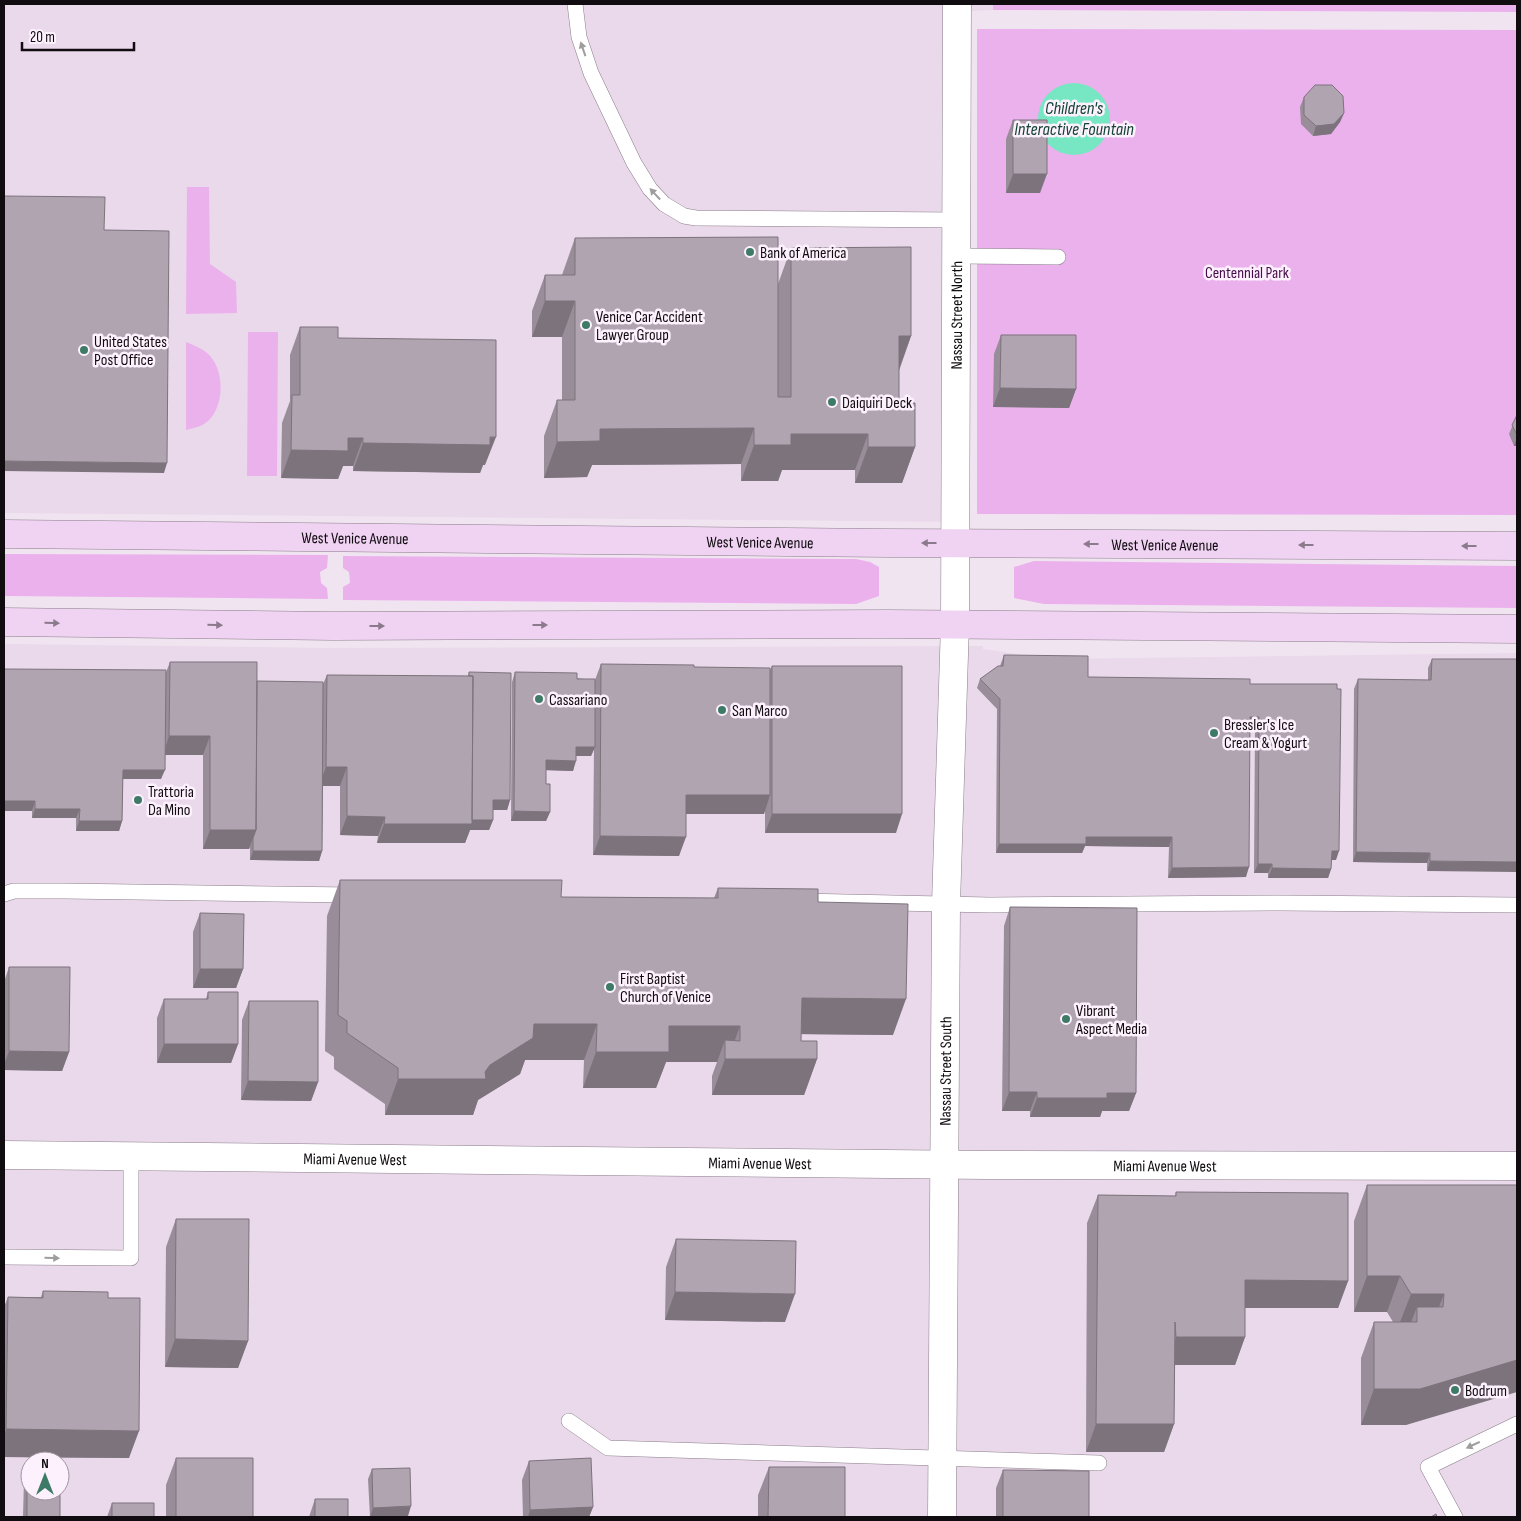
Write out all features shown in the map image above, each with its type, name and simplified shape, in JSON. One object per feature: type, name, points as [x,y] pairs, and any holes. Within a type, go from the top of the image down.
[{"type":"street","name":"Nassau Street North","points":[[955,624],[957,4]]},
{"type":"street","name":"West Venice Avenue","points":[[4,534],[1517,546]]},
{"type":"street","points":[[4,622],[323,626],[955,624],[1517,629]]},
{"type":"street","name":"Nassau Street South","points":[[942,1517],[946,904],[955,624]]},
{"type":"street","name":"Miami Avenue West","points":[[4,1155],[945,1164],[1517,1166]]},
{"type":"lane","points":[[575,4],[579,37],[591,73],[634,163],[650,189],[664,204],[679,214],[696,218],[956,220]]},
{"type":"lane","points":[[956,256],[1058,258]]},
{"type":"lane","points":[[4,894],[14,891],[64,891],[372,895]]},
{"type":"lane","points":[[781,900],[946,904],[1517,904]]},
{"type":"lane","points":[[4,1257],[131,1258],[131,1156]]},
{"type":"lane","points":[[569,1421],[608,1448],[1099,1463]]},
{"type":"lane","points":[[1455,1517],[1428,1467],[1517,1424]]},
{"type":"shaded area","points":[[4,4],[993,4],[993,10],[972,11],[964,18],[962,522],[4,513]]},
{"type":"shaded area","points":[[4,644],[333,648],[983,646],[983,649],[1053,659],[1517,653],[1517,1517],[4,1517]]},
{"type":"green space","points":[[993,4],[1517,4],[1517,12],[993,10]]},
{"type":"green space","name":"Centennial Park","points":[[977,29],[1517,30],[1517,515],[977,514]]},
{"type":"green space","points":[[187,187],[209,187],[210,264],[236,282],[237,313],[186,314]]},
{"type":"green space","points":[[248,332],[278,332],[277,476],[247,476]]},
{"type":"green space","points":[[186,342],[205,351],[213,360],[220,377],[221,387],[218,406],[214,414],[203,425],[186,430]]},
{"type":"green space","points":[[4,554],[328,555],[327,568],[320,572],[321,583],[327,588],[328,599],[4,596]]},
{"type":"green space","points":[[343,556],[856,559],[870,562],[879,567],[879,596],[856,604],[343,600],[343,587],[350,583],[349,572],[343,568]]},
{"type":"green space","points":[[1034,561],[1517,566],[1517,608],[1044,604],[1014,598],[1014,567]]},
{"type":"water","name":"Children's Interactive Fountain","points":[[1074,83],[1088,86],[1100,93],[1107,105],[1110,119],[1107,133],[1100,145],[1088,152],[1074,155],[1060,152],[1048,145],[1041,133],[1038,119],[1041,105],[1048,93],[1060,86]]},
{"type":"building","points":[[1315,85],[1332,85],[1343,96],[1344,113],[1334,124],[1316,126],[1304,115],[1304,97]]},
{"type":"building","points":[[1013,120],[1047,120],[1047,174],[1013,174]]},
{"type":"building","name":"United States Post Office","points":[[4,196],[105,197],[104,230],[169,231],[167,463],[4,461]]},
{"type":"building","points":[[778,237],[778,397],[791,397],[791,248],[911,247],[911,336],[899,336],[899,403],[915,403],[915,447],[868,447],[868,434],[791,434],[791,445],[754,445],[754,428],[600,429],[600,441],[557,442],[557,400],[575,400],[575,301],[545,301],[545,275],[575,275],[575,238]]},
{"type":"building","points":[[300,327],[338,327],[338,338],[496,340],[496,437],[490,437],[490,445],[363,443],[363,438],[348,438],[348,451],[291,450],[292,395],[300,395]]},
{"type":"building","points":[[1001,335],[1076,335],[1076,389],[1000,388]]},
{"type":"building","points":[[1517,415],[1517,435],[1512,425]]},
{"type":"building","points":[[1004,655],[1088,656],[1088,677],[1250,679],[1250,684],[1337,684],[1337,689],[1341,689],[1339,851],[1332,851],[1331,869],[1272,868],[1272,864],[1258,864],[1259,717],[1250,717],[1249,867],[1172,868],[1172,837],[1086,837],[1086,844],[999,844],[1000,699],[980,679],[998,666],[1003,666]]},
{"type":"building","points":[[1432,659],[1517,659],[1517,862],[1430,861],[1430,853],[1356,852],[1358,679],[1431,680]]},
{"type":"building","points":[[170,662],[257,662],[256,830],[210,830],[210,736],[169,736]]},
{"type":"building","points":[[601,664],[770,668],[770,795],[686,795],[686,837],[600,836]]},
{"type":"building","points":[[772,666],[902,666],[902,814],[772,814]]},
{"type":"building","points":[[4,669],[166,670],[165,770],[123,770],[122,821],[79,821],[80,809],[35,809],[35,801],[4,801]]},
{"type":"building","points":[[469,672],[511,673],[510,800],[493,800],[493,820],[472,820],[473,676],[469,676]]},
{"type":"building","points":[[515,672],[577,673],[577,679],[595,679],[595,747],[576,747],[576,761],[546,760],[546,784],[550,784],[550,812],[514,811]]},
{"type":"building","points":[[327,675],[473,676],[472,824],[384,824],[385,817],[347,816],[347,767],[326,767]]},
{"type":"building","points":[[257,681],[323,682],[322,851],[253,851],[253,838],[256,830]]},
{"type":"building","name":"First Baptist Church of Venice","points":[[340,880],[562,880],[561,897],[718,898],[718,888],[818,889],[818,902],[908,904],[906,999],[802,998],[801,1041],[817,1041],[817,1059],[725,1059],[725,1040],[740,1041],[740,1026],[669,1026],[669,1052],[596,1052],[597,1024],[534,1024],[533,1038],[490,1065],[485,1072],[486,1079],[398,1079],[398,1068],[347,1033],[347,1021],[338,1015]]},
{"type":"building","name":"Vibrant Aspect Media","points":[[1010,907],[1137,908],[1136,1093],[1107,1093],[1107,1098],[1037,1098],[1037,1092],[1009,1092]]},
{"type":"building","points":[[200,913],[244,914],[243,969],[200,969]]},
{"type":"building","points":[[9,967],[70,967],[69,1052],[9,1051]]},
{"type":"building","points":[[208,992],[238,992],[238,1044],[164,1044],[164,999],[208,999]]},
{"type":"building","points":[[249,1001],[318,1001],[318,1082],[248,1081]]},
{"type":"building","points":[[1367,1185],[1517,1185],[1517,1360],[1420,1389],[1374,1389],[1374,1322],[1417,1322],[1417,1307],[1443,1307],[1444,1294],[1411,1294],[1400,1276],[1367,1276]]},
{"type":"building","points":[[1176,1192],[1348,1193],[1348,1281],[1245,1280],[1245,1337],[1176,1337],[1175,1322],[1174,1424],[1096,1424],[1098,1195],[1176,1196]]},
{"type":"building","points":[[176,1219],[249,1219],[248,1341],[175,1339]]},
{"type":"building","points":[[676,1239],[796,1241],[795,1294],[675,1292]]},
{"type":"building","points":[[43,1291],[108,1292],[108,1298],[140,1298],[139,1431],[6,1429],[8,1297],[43,1298]]},
{"type":"building","points":[[176,1458],[253,1458],[253,1517],[176,1517]]},
{"type":"building","points":[[591,1458],[593,1507],[530,1510],[529,1461]]},
{"type":"building","points":[[769,1467],[845,1467],[845,1517],[768,1517]]},
{"type":"building","points":[[410,1468],[411,1506],[373,1508],[372,1469]]},
{"type":"building","points":[[1003,1470],[1089,1471],[1089,1517],[1003,1517]]},
{"type":"building","points":[[315,1499],[348,1499],[348,1517],[315,1517]]},
{"type":"building","points":[[27,1501],[60,1501],[60,1517],[27,1517]]},
{"type":"building","points":[[112,1503],[154,1503],[154,1517],[112,1517]]},
{"type":"place","name":"Bank of America","points":[[750,252]]},
{"type":"place","name":"Venice Car Accident Lawyer Group","points":[[586,325]]},
{"type":"place","name":"United States Post Office","points":[[84,350]]},
{"type":"place","name":"Daiquiri Deck","points":[[832,402]]},
{"type":"place","name":"Cassariano","points":[[539,699]]},
{"type":"place","name":"San Marco","points":[[722,710]]},
{"type":"place","name":"Bressler's Ice Cream & Yogurt","points":[[1214,733]]},
{"type":"place","name":"Trattoria Da Mino","points":[[138,800]]},
{"type":"place","name":"First Baptist Church of Venice","points":[[610,987]]},
{"type":"place","name":"Vibrant Aspect Media","points":[[1066,1019]]},
{"type":"place","name":"Bodrum","points":[[1455,1390]]}]
